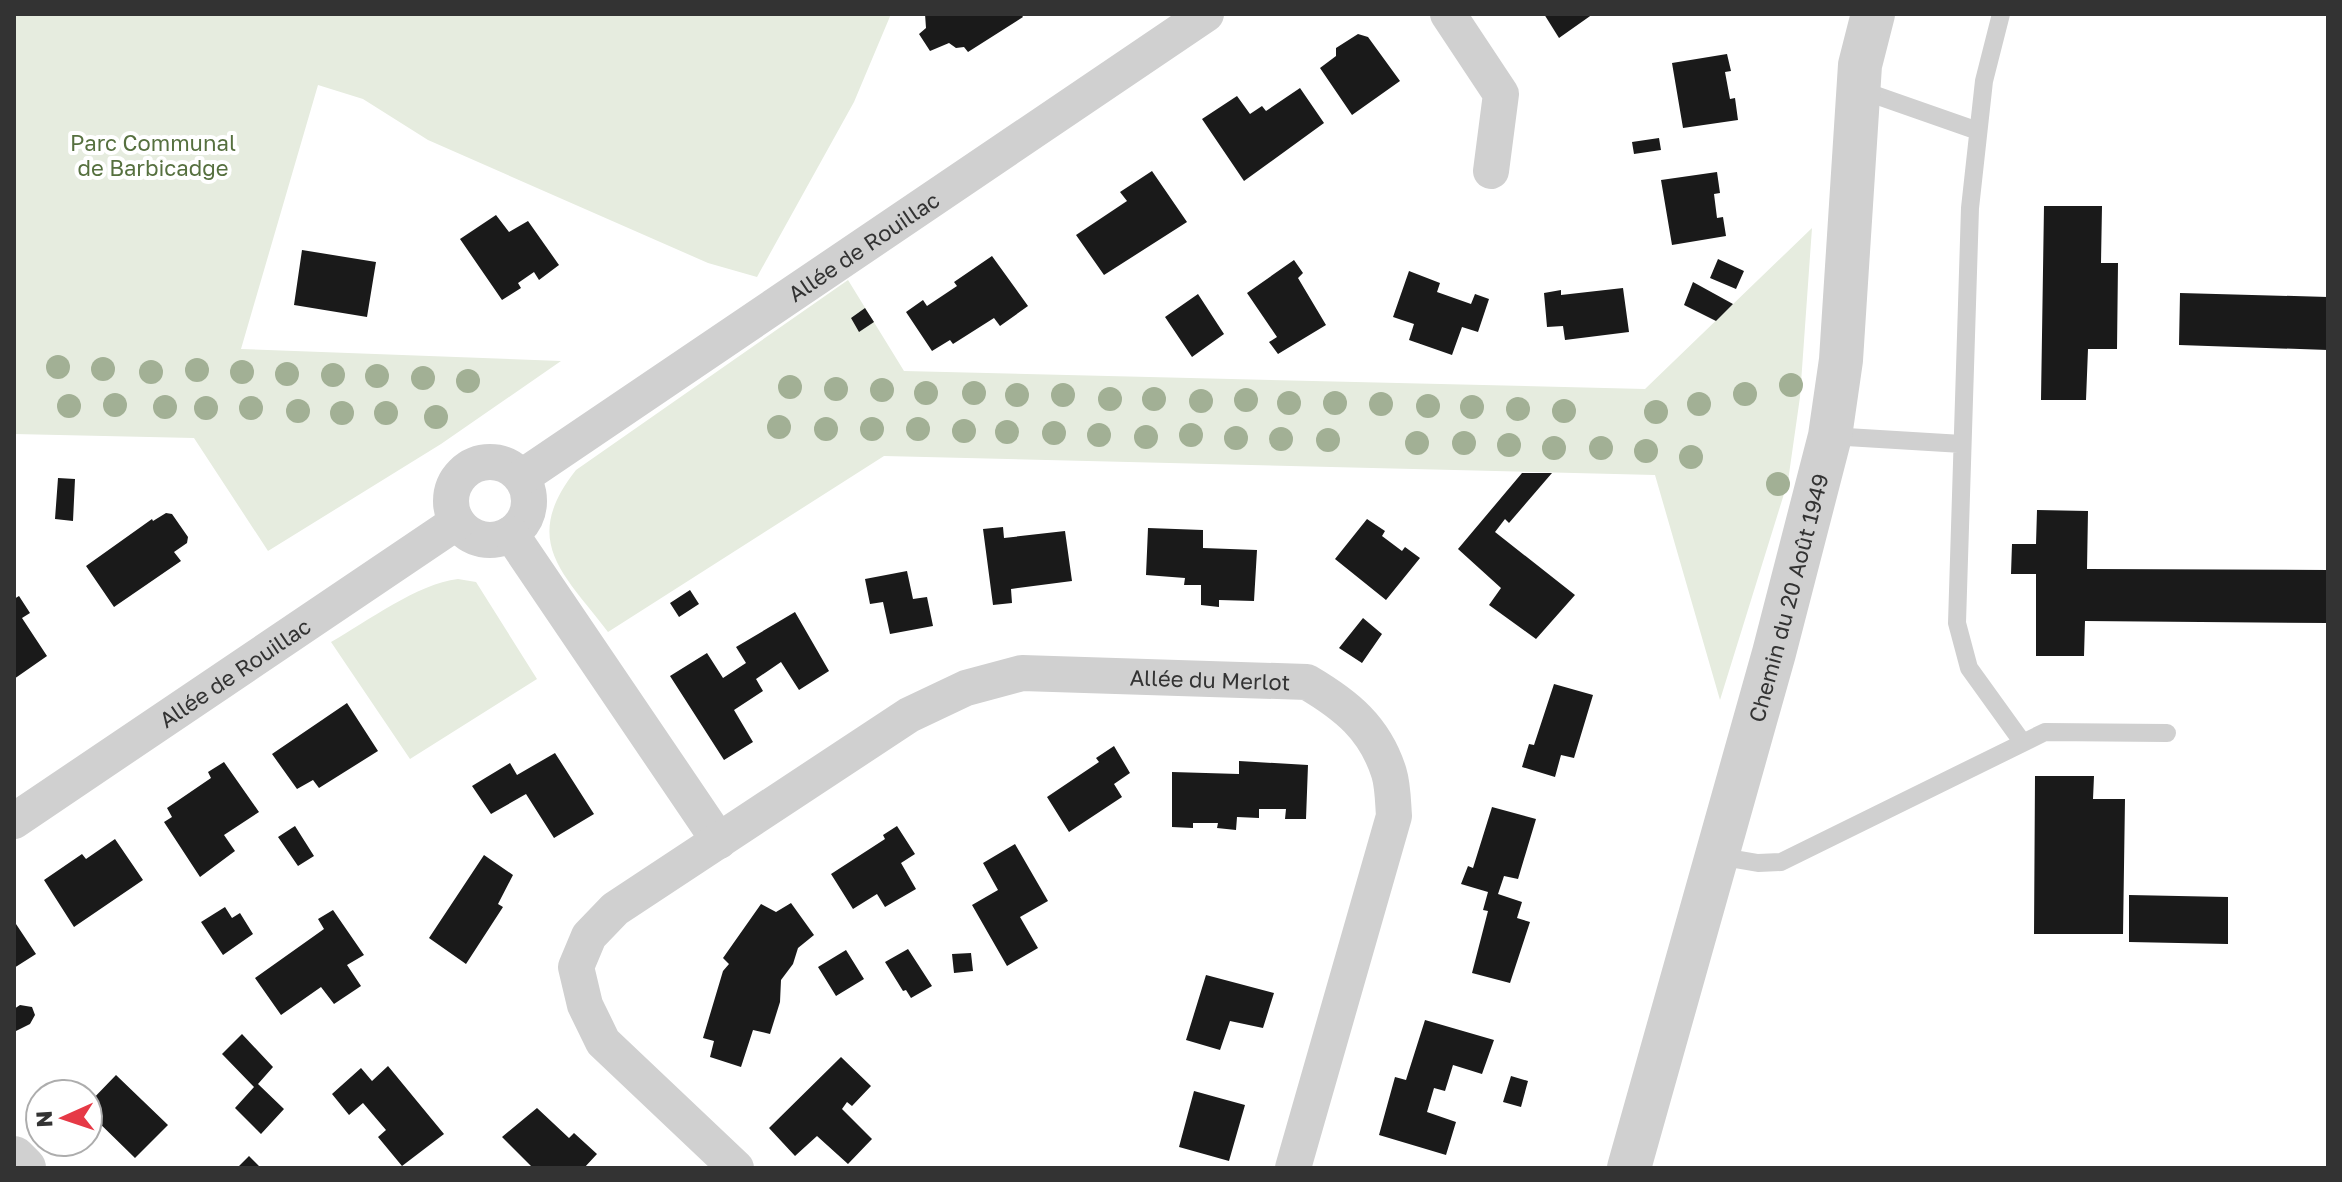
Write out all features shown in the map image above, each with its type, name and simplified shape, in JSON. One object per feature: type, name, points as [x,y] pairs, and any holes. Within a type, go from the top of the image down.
[{"type":"street","name":"Allée de Rouillac","points":[[522,477],[1206,14]]},
{"type":"street","points":[[1448,14],[1501,94],[1491,171]]},
{"type":"street","name":"Chemin du 20 Août 1949","points":[[1629,1168],[1774,653],[1830,436],[1841,360],[1860,65],[1873,14]]},
{"type":"street","points":[[478,463],[502,463],[522,477],[528,492],[529,508],[523,523],[511,534],[502,539],[482,540],[463,530],[457,522],[450,499],[453,487],[467,468],[478,463]]},
{"type":"street","name":"Allée de Rouillac","points":[[14,821],[457,522]]},
{"type":"street","points":[[511,534],[719,841]]},
{"type":"street","name":"Allée du Merlot","points":[[736,1168],[603,1042],[585,1005],[576,967],[589,936],[615,909],[909,715],[966,688],[1022,673],[1307,682],[1343,703],[1370,732],[1389,773],[1394,816],[1293,1168]]},
{"type":"street","points":[[14,1158],[24,1168]]},
{"type":"lane","points":[[2001,14],[1984,81],[1970,208],[1957,623],[1969,668],[2023,743]]},
{"type":"lane","points":[[1858,89],[1978,131]]},
{"type":"lane","points":[[1830,436],[1962,444]]},
{"type":"lane","points":[[1717,856],[1758,863],[1781,862],[2045,732],[2167,733]]},
{"type":"green space","name":"Parc Communal de Barbicadge","points":[[14,14],[891,14],[854,102],[757,277],[708,263],[428,140],[363,99],[318,85],[241,349],[561,361],[441,444],[268,551],[194,438],[14,434]]},
{"type":"green space","points":[[1812,228],[1800,397],[1788,481],[1720,700],[1655,475],[884,456],[608,632],[563,574],[554,556],[550,537],[551,517],[559,495],[576,470],[848,280],[904,371],[1645,389]]},
{"type":"green space","points":[[458,579],[476,582],[537,679],[410,759],[331,642],[426,588]]},
{"type":"building","points":[[925,14],[1021,14],[1023,17],[968,52],[964,47],[956,48],[949,43],[930,51],[919,34],[926,28]]},
{"type":"building","points":[[1544,14],[1593,14],[1559,38]]},
{"type":"building","points":[[1358,34],[1368,37],[1400,81],[1352,115],[1320,68],[1336,56],[1336,48]]},
{"type":"building","points":[[1727,54],[1731,71],[1725,72],[1730,99],[1735,98],[1738,120],[1683,128],[1672,63]]},
{"type":"building","points":[[1300,88],[1324,123],[1244,181],[1202,119],[1237,96],[1250,114],[1262,106],[1266,111]]},
{"type":"building","points":[[1659,138],[1661,150],[1634,154],[1632,142]]},
{"type":"building","points":[[1152,171],[1187,222],[1104,275],[1076,235],[1127,201],[1120,192]]},
{"type":"building","points":[[1717,172],[1720,193],[1714,194],[1717,218],[1723,217],[1726,236],[1672,245],[1661,180]]},
{"type":"building","points":[[2044,206],[2102,206],[2101,263],[2118,263],[2117,349],[2088,349],[2086,400],[2041,400]]},
{"type":"building","points":[[496,215],[509,232],[528,221],[559,265],[539,280],[534,272],[518,283],[521,288],[502,300],[460,239]]},
{"type":"building","points":[[302,250],[376,262],[367,317],[294,305]]},
{"type":"building","points":[[992,256],[1028,306],[1000,326],[994,318],[953,344],[950,340],[932,351],[906,312],[923,300],[927,306],[957,286],[954,282]]},
{"type":"building","points":[[1718,259],[1744,271],[1736,289],[1710,278]]},
{"type":"building","points":[[1294,260],[1303,273],[1298,278],[1326,325],[1278,354],[1269,342],[1277,337],[1247,293]]},
{"type":"building","points":[[1409,271],[1440,283],[1437,292],[1471,304],[1475,294],[1489,299],[1478,332],[1462,327],[1452,355],[1409,340],[1414,324],[1393,317]]},
{"type":"building","points":[[1693,282],[1733,304],[1716,321],[1684,305]]},
{"type":"building","points":[[1623,288],[1629,332],[1565,340],[1563,326],[1547,327],[1544,293],[1561,290],[1561,295]]},
{"type":"building","points":[[2180,293],[2328,297],[2328,350],[2179,345]]},
{"type":"building","points":[[1198,294],[1224,334],[1192,357],[1165,317]]},
{"type":"building","points":[[865,308],[874,322],[859,332],[851,318]]},
{"type":"building","points":[[1522,473],[1552,473],[1509,523],[1505,519],[1495,532],[1575,595],[1536,639],[1489,605],[1501,588],[1458,549]]},
{"type":"building","points":[[58,478],[75,479],[73,521],[55,519]]},
{"type":"building","points":[[2037,510],[2088,511],[2087,569],[2328,570],[2328,623],[2085,621],[2084,656],[2036,656],[2036,574],[2011,574],[2012,544],[2036,544]]},
{"type":"building","points":[[166,513],[172,514],[188,537],[187,543],[174,552],[181,561],[114,607],[86,566],[152,519]]},
{"type":"building","points":[[1367,519],[1385,531],[1382,536],[1402,551],[1405,547],[1420,558],[1386,600],[1335,559]]},
{"type":"building","points":[[1003,527],[1004,538],[1065,531],[1072,581],[1011,589],[1012,603],[993,605],[983,529]]},
{"type":"building","points":[[1148,528],[1203,530],[1203,548],[1257,550],[1254,601],[1219,600],[1219,607],[1201,605],[1201,585],[1184,585],[1185,578],[1146,575]]},
{"type":"building","points":[[907,571],[913,599],[927,597],[933,626],[890,634],[883,602],[870,604],[865,579]]},
{"type":"building","points":[[690,590],[699,604],[679,617],[670,603]]},
{"type":"building","points":[[19,596],[30,613],[22,618],[47,656],[14,679],[14,599]]},
{"type":"building","points":[[795,612],[829,671],[799,690],[781,662],[756,679],[763,691],[734,710],[753,742],[724,760],[670,676],[707,653],[723,678],[746,663],[736,647]]},
{"type":"building","points":[[1363,618],[1382,634],[1362,663],[1339,648]]},
{"type":"building","points":[[1554,684],[1593,695],[1574,758],[1561,755],[1555,777],[1522,767],[1529,744],[1534,745]]},
{"type":"building","points":[[347,703],[378,751],[319,788],[313,780],[297,789],[272,754]]},
{"type":"building","points":[[1114,746],[1130,773],[1114,784],[1122,797],[1069,832],[1047,797],[1099,762],[1096,758]]},
{"type":"building","points":[[555,753],[594,814],[554,838],[526,794],[491,814],[472,786],[510,763],[517,775]]},
{"type":"building","points":[[1239,761],[1308,765],[1306,819],[1285,819],[1286,809],[1259,809],[1259,818],[1237,817],[1236,830],[1217,828],[1218,823],[1193,823],[1193,828],[1172,827],[1172,772],[1239,774]]},
{"type":"building","points":[[224,762],[259,812],[224,835],[235,851],[200,877],[164,822],[172,817],[167,808],[211,778],[208,772]]},
{"type":"building","points":[[2035,776],[2094,776],[2093,799],[2125,799],[2123,934],[2034,934]]},
{"type":"building","points":[[1492,807],[1536,819],[1518,879],[1504,876],[1498,894],[1522,902],[1517,918],[1530,922],[1510,983],[1472,973],[1488,911],[1483,910],[1488,892],[1461,884],[1468,866],[1473,868]]},
{"type":"building","points":[[295,826],[314,856],[298,866],[278,837]]},
{"type":"building","points":[[897,826],[915,854],[901,863],[916,889],[885,907],[877,894],[853,909],[831,874],[885,839],[883,835]]},
{"type":"building","points":[[115,839],[143,880],[74,927],[44,880],[82,854],[86,859]]},
{"type":"building","points":[[1015,844],[1048,901],[1020,917],[1038,948],[1007,966],[972,905],[998,890],[983,863]]},
{"type":"building","points":[[484,855],[513,875],[498,904],[503,907],[466,964],[429,938]]},
{"type":"building","points":[[2129,895],[2228,897],[2228,944],[2129,942]]},
{"type":"building","points":[[791,903],[814,935],[798,948],[793,964],[781,980],[780,1002],[770,1034],[753,1030],[741,1067],[710,1057],[714,1041],[703,1038],[723,971],[729,964],[723,958],[761,904],[776,912]]},
{"type":"building","points":[[225,907],[232,918],[240,913],[253,934],[223,955],[201,922]]},
{"type":"building","points":[[333,910],[364,955],[347,965],[361,986],[334,1004],[321,987],[281,1015],[255,978],[324,929],[318,919]]},
{"type":"building","points":[[14,921],[36,954],[14,968]]},
{"type":"building","points":[[908,949],[932,986],[911,998],[885,962]]},
{"type":"building","points":[[846,950],[864,979],[836,996],[818,967]]},
{"type":"building","points":[[971,953],[973,971],[954,973],[952,954]]},
{"type":"building","points":[[1206,975],[1274,993],[1263,1028],[1230,1021],[1220,1050],[1186,1040]]},
{"type":"building","points":[[20,1005],[32,1007],[35,1015],[30,1024],[14,1032],[14,1009]]},
{"type":"building","points":[[1425,1020],[1494,1040],[1482,1074],[1453,1065],[1445,1091],[1434,1088],[1427,1112],[1456,1122],[1446,1155],[1379,1135],[1395,1077],[1406,1080]]},
{"type":"building","points":[[242,1034],[273,1067],[258,1084],[284,1109],[261,1134],[235,1108],[254,1087],[222,1054]]},
{"type":"building","points":[[841,1057],[871,1086],[852,1106],[847,1102],[842,1109],[872,1139],[848,1164],[817,1136],[795,1156],[769,1128]]},
{"type":"building","points":[[388,1066],[444,1134],[402,1166],[378,1137],[386,1130],[363,1103],[349,1115],[332,1094],[361,1068],[372,1081]]},
{"type":"building","points":[[116,1075],[168,1125],[135,1158],[104,1128],[104,1087]]},
{"type":"building","points":[[1511,1076],[1528,1081],[1521,1107],[1503,1102]]},
{"type":"building","points":[[1194,1091],[1245,1105],[1229,1161],[1179,1147]]},
{"type":"building","points":[[537,1108],[569,1138],[574,1133],[597,1154],[584,1168],[533,1168],[502,1137]]},
{"type":"building","points":[[249,1156],[261,1168],[237,1168]]}]
